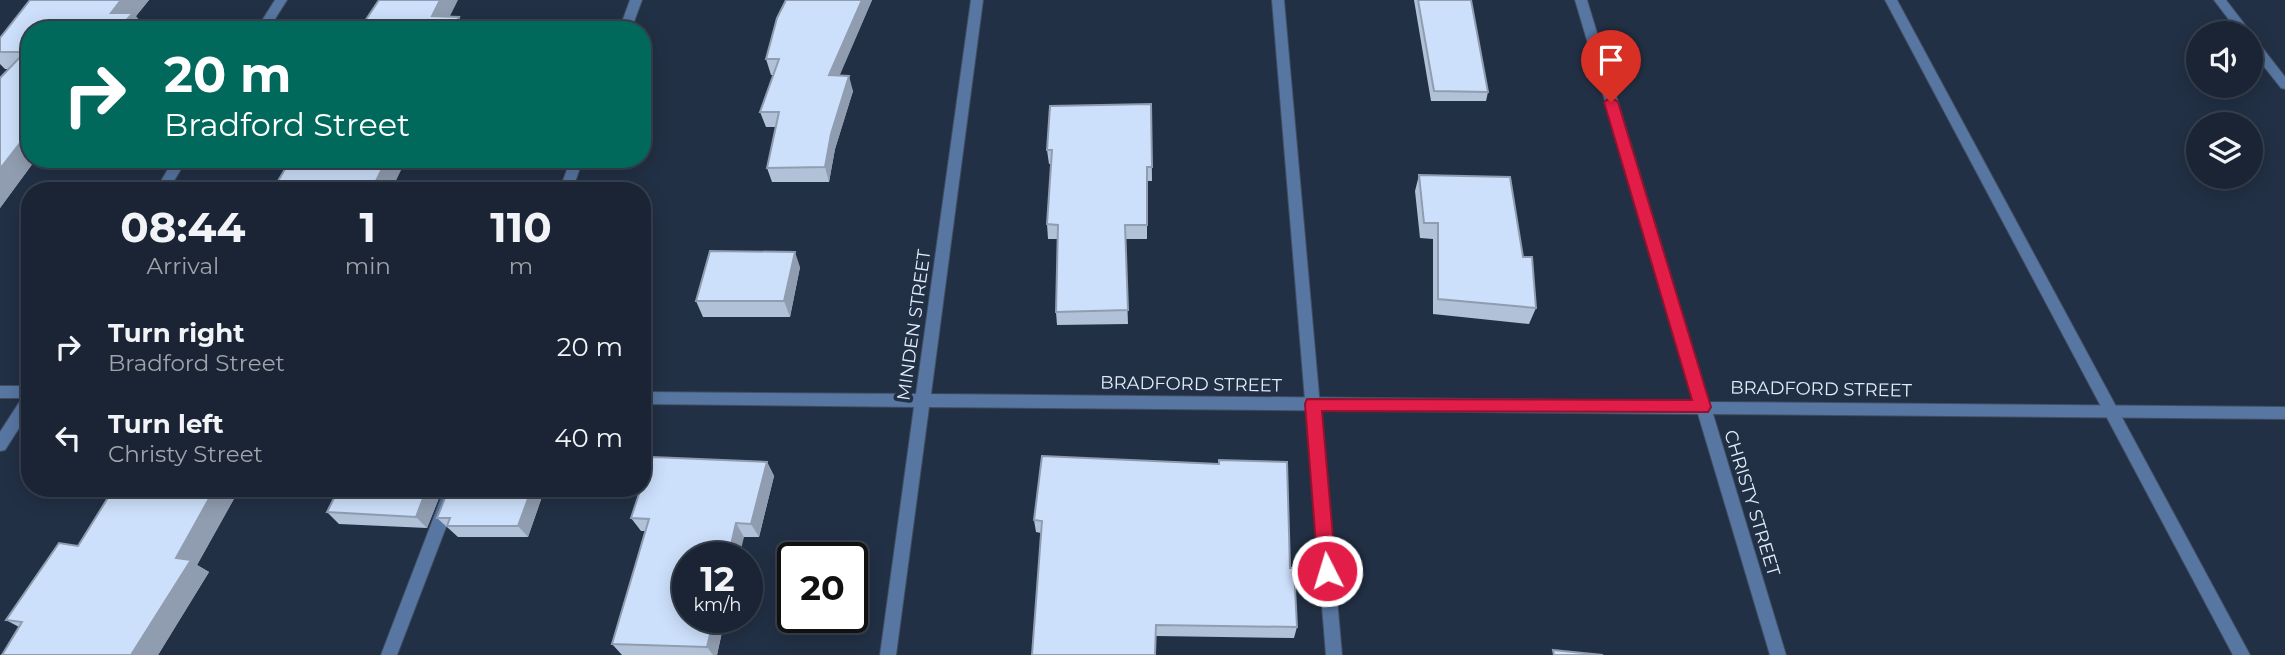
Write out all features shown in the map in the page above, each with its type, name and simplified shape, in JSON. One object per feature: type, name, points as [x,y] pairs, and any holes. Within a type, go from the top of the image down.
[{"type":"street","points":[[268,21],[281,0]]},
{"type":"street","points":[[628,21],[636,0]]},
{"type":"street","name":"MINDEN STREET","points":[[888,655],[977,0]]},
{"type":"street","points":[[1278,0],[1334,655]]},
{"type":"street","name":"CHRISTY STREET","points":[[1581,0],[1778,655]]},
{"type":"street","points":[[1891,0],[2242,655]]},
{"type":"street","points":[[2220,0],[2236,21]]},
{"type":"street","points":[[2263,57],[2285,85]]},
{"type":"street","points":[[0,392],[21,392]]},
{"type":"street","name":"BRADFORD STREET","points":[[651,398],[2285,413]]},
{"type":"street","points":[[0,445],[21,412]]},
{"type":"street","points":[[389,655],[450,497]]},
{"type":"building","points":[[30,0],[121,0],[111,13],[133,13],[125,21],[21,21],[21,52],[0,52],[0,38]]},
{"type":"building","points":[[379,0],[440,0],[432,16],[459,17],[457,21],[365,21]]},
{"type":"building","points":[[786,0],[862,0],[829,75],[849,76],[831,134],[825,167],[767,168],[779,112],[760,112],[779,59],[766,59],[777,18]]},
{"type":"building","points":[[1418,0],[1471,0],[1488,92],[1434,91]]},
{"type":"building","points":[[21,56],[21,142],[0,169],[0,78]]},
{"type":"building","points":[[1151,104],[1152,167],[1147,167],[1147,225],[1125,225],[1128,310],[1056,312],[1058,225],[1047,224],[1052,150],[1047,150],[1050,106]]},
{"type":"building","points":[[286,168],[382,168],[376,182],[277,182]]},
{"type":"building","points":[[1419,175],[1510,177],[1523,257],[1532,257],[1536,308],[1438,299],[1438,223],[1424,223]]},
{"type":"building","points":[[710,251],[795,252],[784,301],[696,301]]},
{"type":"building","points":[[1042,456],[1219,464],[1219,460],[1287,462],[1290,568],[1294,568],[1297,627],[1156,625],[1155,655],[1032,655],[1042,521],[1034,520]]},
{"type":"building","points":[[652,457],[767,462],[751,524],[736,523],[732,542],[672,542],[672,633],[710,633],[707,647],[612,644],[649,519],[631,518],[638,497],[651,497]]},
{"type":"building","points":[[108,497],[210,497],[176,558],[191,560],[131,655],[2,655],[22,622],[6,620],[59,543],[78,546]]},
{"type":"building","points":[[334,497],[424,497],[416,517],[327,512]]},
{"type":"building","points":[[445,497],[529,497],[518,526],[447,526],[450,518],[437,518]]},
{"type":"building","points":[[1553,650],[1603,655],[1554,655]]},
{"type":"route","points":[[1327,571],[1313,404],[1702,407],[1611,102]]}]
